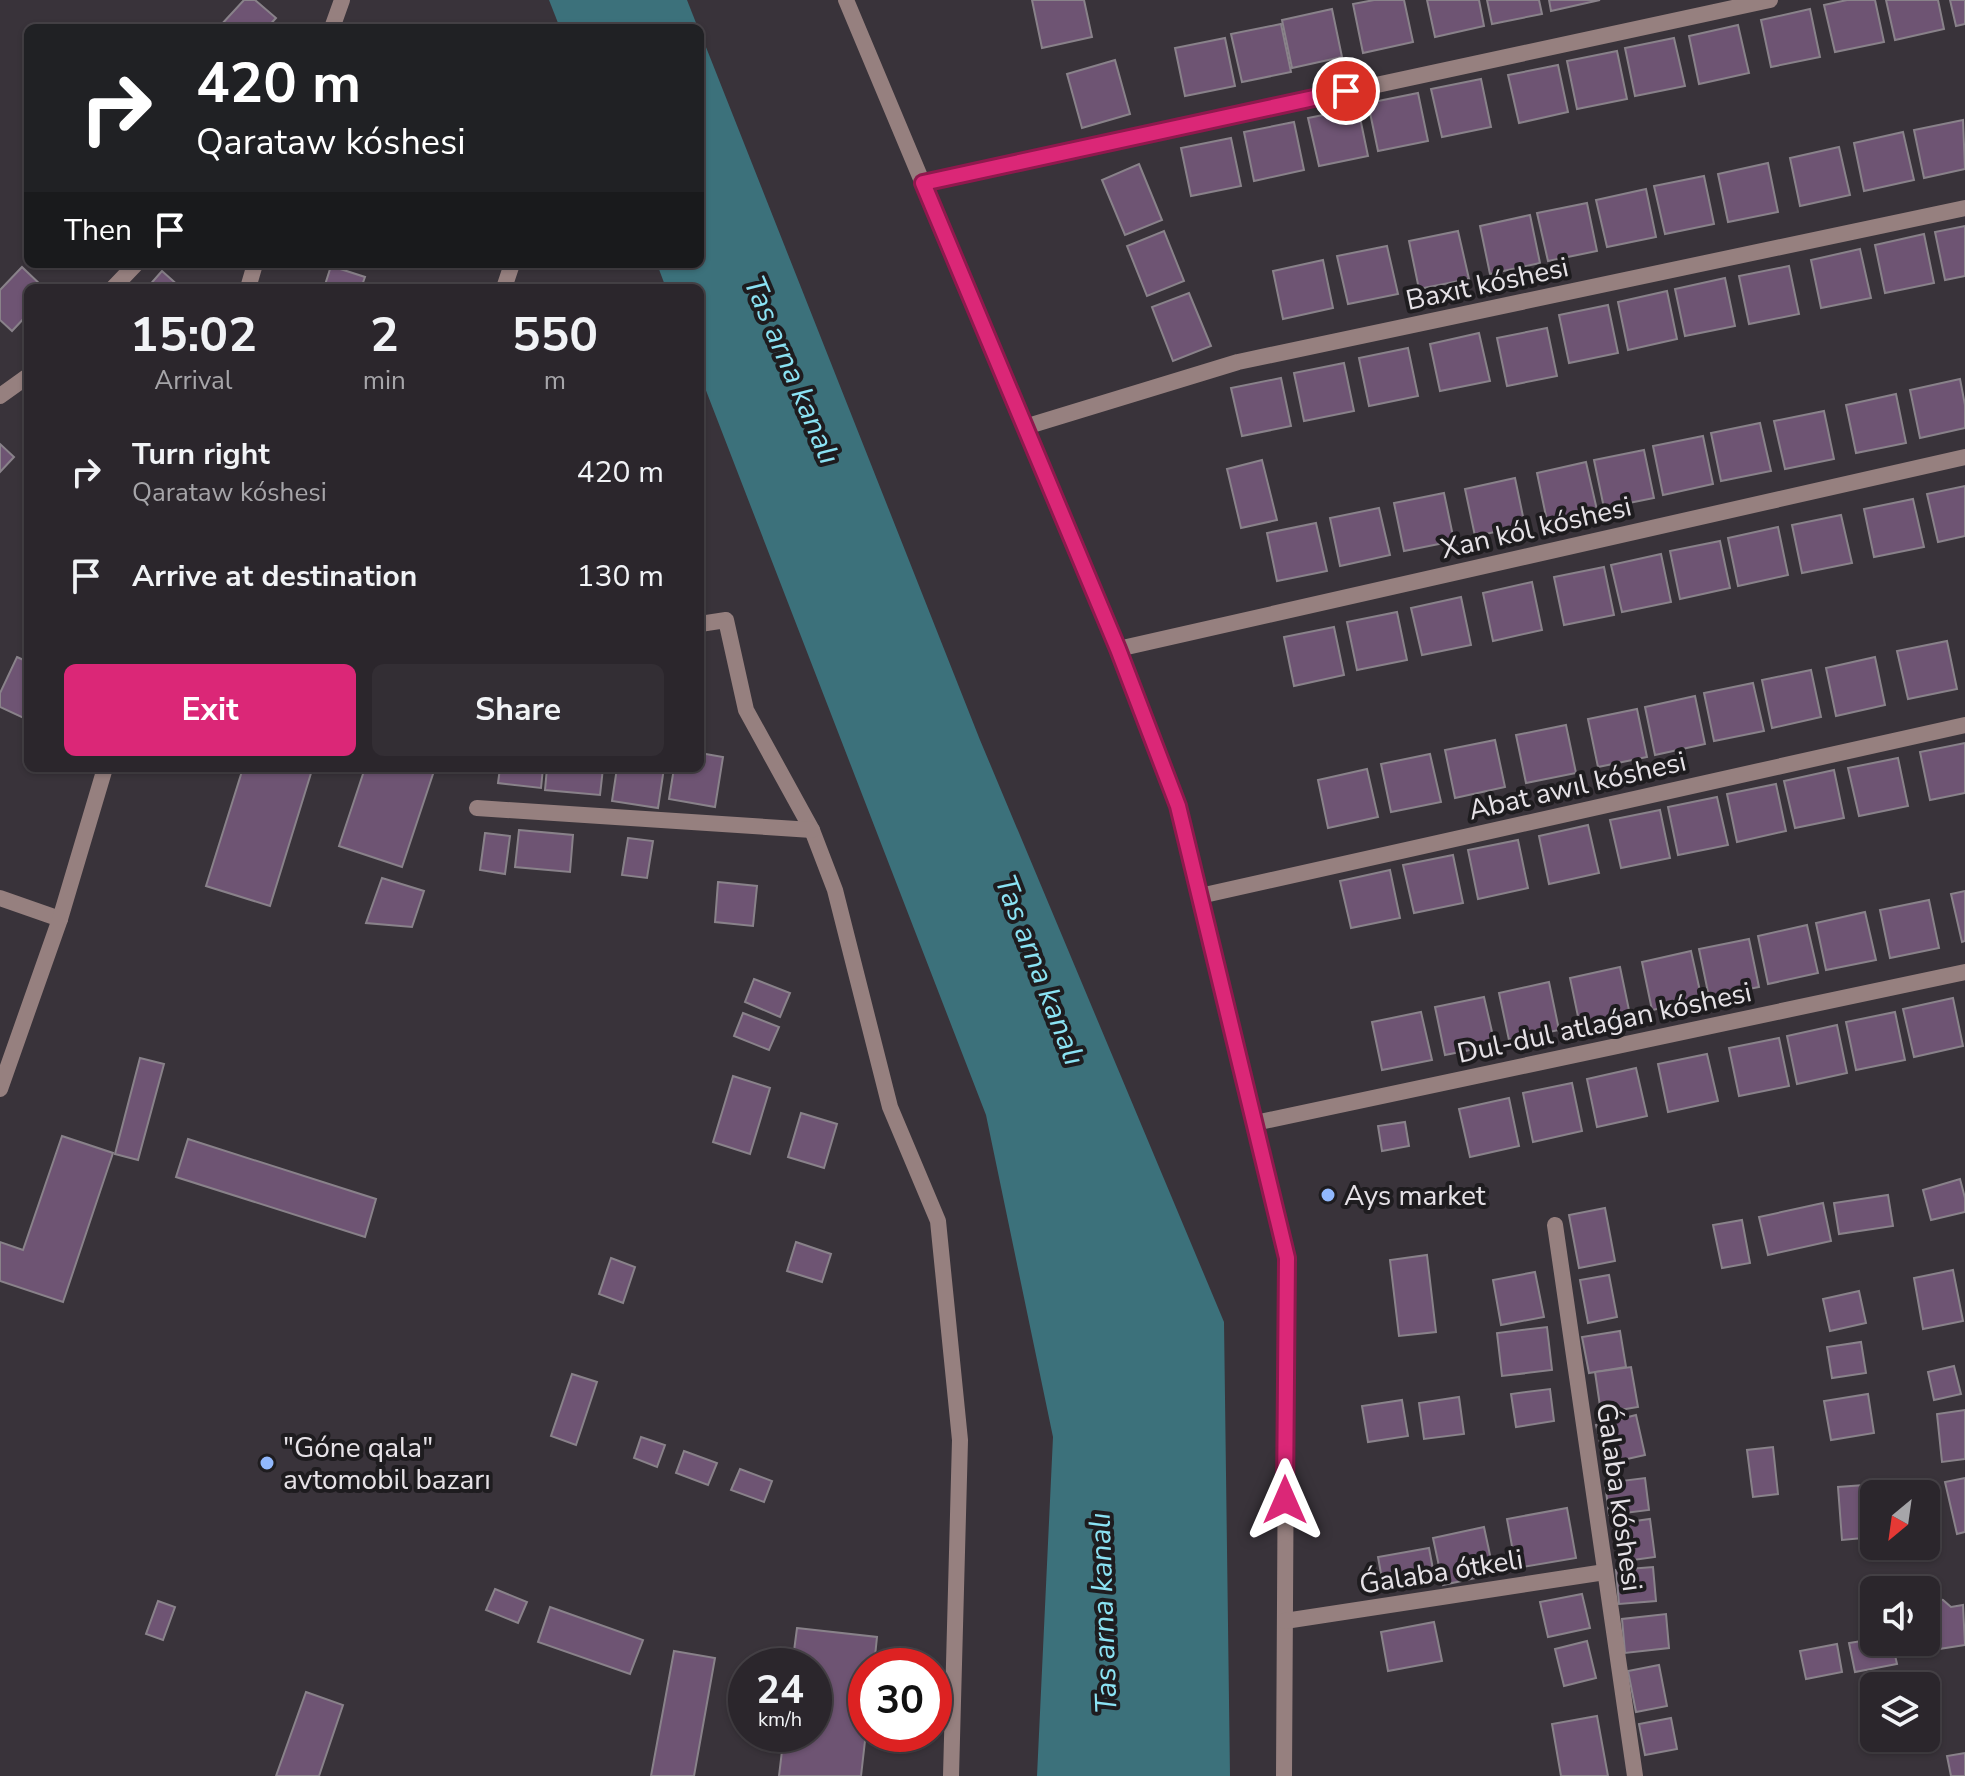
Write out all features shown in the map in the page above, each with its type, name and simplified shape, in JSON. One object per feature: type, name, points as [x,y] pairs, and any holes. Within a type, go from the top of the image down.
[{"type":"street","points":[[333,24],[342,0]]},
{"type":"street","points":[[846,0],[1118,649],[1178,806],[1287,1258],[1284,1776]]},
{"type":"street","points":[[923,183],[1770,0]]},
{"type":"street","name":"Baxıt kóshesi","points":[[1025,427],[1238,362],[1965,208]]},
{"type":"street","points":[[117,284],[132,268]]},
{"type":"street","points":[[0,396],[24,379]]},
{"type":"street","name":"Xan kól kóshesi","points":[[1118,649],[1965,457]]},
{"type":"street","points":[[704,623],[726,620],[746,710],[812,830],[835,890],[890,1107],[938,1221],[960,1440],[951,1776]]},
{"type":"street","name":"Abat awıl kóshesi","points":[[1200,896],[1965,725]]},
{"type":"street","points":[[0,1089],[60,919],[104,772]]},
{"type":"street","points":[[477,808],[812,830]]},
{"type":"street","points":[[0,898],[60,919]]},
{"type":"street","name":"Dul-dul atlaǵan kóshesi","points":[[1255,1123],[1965,972]]},
{"type":"street","name":"Ǵalaba kóshesi","points":[[1555,1225],[1635,1776]]},
{"type":"street","name":"Ǵalaba ótkeli","points":[[1285,1621],[1605,1572]]},
{"type":"water","points":[[549,0],[687,0],[696,24],[558,24]]},
{"type":"water","name":"Tas arna kanalı","points":[[704,42],[980,740],[1224,1322],[1230,1776],[1037,1776],[1053,1437],[986,1115],[704,385],[704,284],[664,284],[658,268],[704,268]]},
{"type":"building","points":[[244,0],[255,0],[276,18],[271,24],[222,24]]},
{"type":"building","points":[[1032,0],[1084,0],[1092,37],[1042,48]]},
{"type":"building","points":[[1404,0],[1413,42],[1363,53],[1353,4]]},
{"type":"building","points":[[1427,0],[1479,0],[1484,26],[1435,37]]},
{"type":"building","points":[[1487,0],[1539,0],[1542,14],[1492,24]]},
{"type":"building","points":[[1549,0],[1600,0],[1551,11]]},
{"type":"building","points":[[1847,0],[1875,0],[1884,42],[1835,52],[1824,5]]},
{"type":"building","points":[[1886,0],[1938,0],[1944,29],[1895,40]]},
{"type":"building","points":[[1950,0],[1965,0],[1965,24],[1956,26]]},
{"type":"building","points":[[1332,9],[1342,57],[1292,68],[1282,20]]},
{"type":"building","points":[[1810,9],[1820,57],[1771,67],[1761,20]]},
{"type":"building","points":[[1281,24],[1291,72],[1242,82],[1231,34]]},
{"type":"building","points":[[1738,25],[1749,73],[1699,84],[1689,36]]},
{"type":"building","points":[[1225,38],[1235,86],[1185,96],[1175,48]]},
{"type":"building","points":[[1674,38],[1685,86],[1635,96],[1625,48]]},
{"type":"building","points":[[1617,51],[1627,99],[1577,109],[1567,61]]},
{"type":"building","points":[[1115,60],[1130,114],[1082,128],[1067,74]]},
{"type":"building","points":[[1558,65],[1568,112],[1519,123],[1508,75]]},
{"type":"building","points":[[1481,79],[1491,127],[1442,137],[1431,89]]},
{"type":"building","points":[[1418,93],[1428,141],[1378,151],[1368,103]]},
{"type":"building","points":[[1358,108],[1368,156],[1319,166],[1308,118]]},
{"type":"building","points":[[1963,120],[1965,169],[1924,178],[1914,130]]},
{"type":"building","points":[[1294,122],[1304,170],[1254,181],[1244,132]]},
{"type":"building","points":[[1903,132],[1914,180],[1864,191],[1854,143]]},
{"type":"building","points":[[1231,138],[1241,186],[1191,196],[1181,148]]},
{"type":"building","points":[[1839,147],[1850,195],[1800,206],[1790,158]]},
{"type":"building","points":[[1768,163],[1778,212],[1728,222],[1718,174]]},
{"type":"building","points":[[1139,164],[1162,220],[1125,235],[1102,180]]},
{"type":"building","points":[[1704,176],[1714,224],[1665,234],[1654,186]]},
{"type":"building","points":[[1646,189],[1656,237],[1607,247],[1596,200]]},
{"type":"building","points":[[1587,203],[1597,251],[1548,261],[1537,213]]},
{"type":"building","points":[[1530,215],[1540,263],[1490,274],[1480,226]]},
{"type":"building","points":[[1965,226],[1965,276],[1945,280],[1935,232]]},
{"type":"building","points":[[1164,231],[1184,281],[1147,296],[1127,246]]},
{"type":"building","points":[[1458,231],[1469,279],[1419,289],[1409,241]]},
{"type":"building","points":[[1924,234],[1934,283],[1885,293],[1875,245]]},
{"type":"building","points":[[1387,246],[1398,294],[1348,304],[1337,256]]},
{"type":"building","points":[[1860,249],[1871,298],[1821,308],[1811,260]]},
{"type":"building","points":[[1323,260],[1333,308],[1283,319],[1273,271]]},
{"type":"building","points":[[1789,266],[1799,314],[1749,324],[1739,276]]},
{"type":"building","points":[[22,267],[40,284],[24,284],[24,318],[12,331],[0,320],[0,290]]},
{"type":"building","points":[[330,268],[365,277],[362,284],[325,284]]},
{"type":"building","points":[[162,271],[177,284],[151,284]]},
{"type":"building","points":[[1725,278],[1735,326],[1685,336],[1675,289]]},
{"type":"building","points":[[1667,291],[1677,339],[1628,350],[1618,302]]},
{"type":"building","points":[[1189,293],[1211,346],[1173,361],[1152,307]]},
{"type":"building","points":[[1608,305],[1618,353],[1569,363],[1559,315]]},
{"type":"building","points":[[1547,328],[1557,376],[1507,386],[1497,338]]},
{"type":"building","points":[[1479,333],[1490,381],[1440,391],[1430,344]]},
{"type":"building","points":[[1408,348],[1418,396],[1369,406],[1359,358]]},
{"type":"building","points":[[1344,363],[1354,411],[1304,421],[1294,373]]},
{"type":"building","points":[[1281,378],[1291,426],[1242,436],[1231,388]]},
{"type":"building","points":[[1960,379],[1965,428],[1920,438],[1910,390]]},
{"type":"building","points":[[1896,394],[1906,443],[1856,453],[1846,405]]},
{"type":"building","points":[[1824,411],[1834,459],[1785,469],[1774,421]]},
{"type":"building","points":[[1760,423],[1771,471],[1721,481],[1711,433]]},
{"type":"building","points":[[1703,436],[1713,484],[1663,495],[1653,446]]},
{"type":"building","points":[[0,444],[14,457],[0,472]]},
{"type":"building","points":[[1644,450],[1654,498],[1604,508],[1594,460]]},
{"type":"building","points":[[1262,460],[1277,520],[1241,528],[1227,469]]},
{"type":"building","points":[[1586,462],[1597,510],[1547,521],[1537,473]]},
{"type":"building","points":[[1515,478],[1525,526],[1475,536],[1465,489]]},
{"type":"building","points":[[1965,486],[1965,536],[1938,542],[1927,494]]},
{"type":"building","points":[[1444,493],[1454,541],[1404,551],[1394,503]]},
{"type":"building","points":[[1913,499],[1924,547],[1874,557],[1864,509]]},
{"type":"building","points":[[1379,508],[1390,555],[1340,566],[1330,518]]},
{"type":"building","points":[[1841,515],[1852,563],[1802,573],[1792,525]]},
{"type":"building","points":[[1316,523],[1327,571],[1277,581],[1267,533]]},
{"type":"building","points":[[1778,527],[1788,575],[1738,586],[1728,538]]},
{"type":"building","points":[[1720,541],[1730,588],[1680,599],[1670,551]]},
{"type":"building","points":[[1661,554],[1671,602],[1622,612],[1611,565]]},
{"type":"building","points":[[1604,567],[1614,615],[1564,625],[1554,577]]},
{"type":"building","points":[[1532,582],[1542,630],[1493,641],[1483,593]]},
{"type":"building","points":[[1461,597],[1471,645],[1422,655],[1411,608]]},
{"type":"building","points":[[1397,612],[1407,660],[1357,670],[1347,622]]},
{"type":"building","points":[[1334,627],[1344,675],[1294,686],[1284,637]]},
{"type":"building","points":[[1947,641],[1957,689],[1908,699],[1897,651]]},
{"type":"building","points":[[17,657],[24,660],[24,718],[0,707],[0,693]]},
{"type":"building","points":[[1875,657],[1885,705],[1836,716],[1826,668]]},
{"type":"building","points":[[1811,670],[1821,717],[1772,728],[1762,680]]},
{"type":"building","points":[[1753,683],[1764,731],[1714,741],[1704,693]]},
{"type":"building","points":[[1695,696],[1705,744],[1655,755],[1645,707]]},
{"type":"building","points":[[1637,709],[1647,757],[1598,767],[1588,719]]},
{"type":"building","points":[[1566,725],[1576,773],[1526,783],[1516,735]]},
{"type":"building","points":[[1495,740],[1505,787],[1455,798],[1445,750]]},
{"type":"building","points":[[1965,743],[1965,793],[1930,800],[1920,752]]},
{"type":"building","points":[[704,754],[723,757],[715,807],[669,799],[673,772],[704,772]]},
{"type":"building","points":[[1430,754],[1441,802],[1391,812],[1381,764]]},
{"type":"building","points":[[1898,758],[1908,806],[1859,816],[1848,768]]},
{"type":"building","points":[[1367,769],[1378,817],[1328,828],[1318,780]]},
{"type":"building","points":[[1834,770],[1844,818],[1795,828],[1784,781]]},
{"type":"building","points":[[242,772],[311,772],[270,906],[206,886]]},
{"type":"building","points":[[364,772],[434,772],[402,867],[339,846]]},
{"type":"building","points":[[499,772],[543,772],[541,788],[498,783]]},
{"type":"building","points":[[547,772],[603,772],[600,795],[545,790]]},
{"type":"building","points":[[616,772],[663,772],[658,808],[612,801]]},
{"type":"building","points":[[1776,784],[1786,831],[1737,842],[1727,794]]},
{"type":"building","points":[[1717,797],[1728,845],[1678,855],[1668,807]]},
{"type":"building","points":[[1660,810],[1670,858],[1621,868],[1610,820]]},
{"type":"building","points":[[1588,825],[1599,873],[1549,884],[1539,836]]},
{"type":"building","points":[[519,830],[573,835],[570,872],[515,867]]},
{"type":"building","points":[[485,833],[510,836],[505,874],[480,870]]},
{"type":"building","points":[[628,838],[653,841],[647,878],[622,875]]},
{"type":"building","points":[[1518,840],[1528,888],[1478,899],[1468,850]]},
{"type":"building","points":[[1453,855],[1463,903],[1414,913],[1403,865]]},
{"type":"building","points":[[1390,870],[1400,918],[1351,928],[1340,881]]},
{"type":"building","points":[[382,878],[424,891],[412,927],[366,923]]},
{"type":"building","points":[[718,882],[757,886],[753,926],[715,922]]},
{"type":"building","points":[[1965,891],[1965,941],[1962,942],[1951,894]]},
{"type":"building","points":[[1929,900],[1939,948],[1890,958],[1880,910]]},
{"type":"building","points":[[1865,912],[1876,960],[1826,970],[1816,923]]},
{"type":"building","points":[[1807,925],[1818,973],[1768,984],[1758,936]]},
{"type":"building","points":[[1749,939],[1759,987],[1709,997],[1699,949]]},
{"type":"building","points":[[1691,951],[1702,1000],[1652,1010],[1642,962]]},
{"type":"building","points":[[1620,967],[1630,1015],[1580,1026],[1570,978]]},
{"type":"building","points":[[754,979],[790,993],[780,1017],[745,1002]]},
{"type":"building","points":[[1549,982],[1559,1030],[1509,1040],[1499,993]]},
{"type":"building","points":[[1484,997],[1495,1045],[1445,1055],[1435,1007]]},
{"type":"building","points":[[1953,998],[1963,1046],[1914,1057],[1903,1009]]},
{"type":"building","points":[[1421,1012],[1432,1060],[1382,1070],[1372,1022]]},
{"type":"building","points":[[1895,1012],[1905,1060],[1856,1070],[1846,1022]]},
{"type":"building","points":[[743,1013],[779,1027],[769,1050],[734,1036]]},
{"type":"building","points":[[1837,1025],[1847,1073],[1797,1084],[1787,1036]]},
{"type":"building","points":[[1779,1038],[1789,1086],[1739,1096],[1729,1048]]},
{"type":"building","points":[[1707,1054],[1718,1101],[1668,1112],[1658,1064]]},
{"type":"building","points":[[140,1058],[164,1064],[138,1160],[115,1154]]},
{"type":"building","points":[[1636,1068],[1647,1116],[1597,1127],[1587,1079]]},
{"type":"building","points":[[733,1076],[770,1088],[750,1154],[713,1142]]},
{"type":"building","points":[[1572,1083],[1582,1131],[1533,1142],[1523,1093]]},
{"type":"building","points":[[1509,1098],[1519,1146],[1470,1157],[1459,1109]]},
{"type":"building","points":[[801,1113],[837,1124],[824,1168],[788,1157]]},
{"type":"building","points":[[1405,1122],[1409,1146],[1382,1151],[1378,1126]]},
{"type":"building","points":[[62,1136],[113,1153],[63,1302],[0,1281],[0,1242],[23,1250]]},
{"type":"building","points":[[188,1139],[376,1199],[365,1237],[176,1177]]},
{"type":"building","points":[[1960,1179],[1965,1212],[1931,1220],[1923,1190]]},
{"type":"building","points":[[1888,1195],[1893,1226],[1839,1234],[1834,1203]]},
{"type":"building","points":[[1823,1203],[1831,1241],[1768,1255],[1759,1217]]},
{"type":"building","points":[[1605,1208],[1615,1261],[1579,1268],[1569,1215]]},
{"type":"building","points":[[1742,1220],[1750,1263],[1722,1268],[1713,1225]]},
{"type":"building","points":[[796,1242],[831,1254],[822,1282],[787,1271]]},
{"type":"building","points":[[1427,1255],[1436,1332],[1399,1336],[1390,1260]]},
{"type":"building","points":[[611,1258],[635,1267],[623,1303],[599,1294]]},
{"type":"building","points":[[1953,1270],[1963,1321],[1923,1329],[1914,1278]]},
{"type":"building","points":[[1535,1272],[1544,1317],[1501,1325],[1493,1280]]},
{"type":"building","points":[[1609,1275],[1617,1317],[1588,1323],[1580,1280]]},
{"type":"building","points":[[1859,1291],[1866,1323],[1830,1331],[1823,1299]]},
{"type":"building","points":[[1547,1327],[1552,1370],[1502,1376],[1497,1333]]},
{"type":"building","points":[[1620,1331],[1626,1367],[1589,1373],[1582,1337]]},
{"type":"building","points":[[1861,1342],[1866,1373],[1832,1378],[1827,1347]]},
{"type":"building","points":[[1954,1366],[1961,1394],[1934,1400],[1928,1372]]},
{"type":"building","points":[[1631,1367],[1638,1407],[1601,1413],[1595,1372]]},
{"type":"building","points":[[572,1374],[597,1382],[576,1445],[551,1436]]},
{"type":"building","points":[[1550,1389],[1554,1421],[1516,1427],[1511,1394]]},
{"type":"building","points":[[1868,1394],[1874,1433],[1831,1440],[1824,1401]]},
{"type":"building","points":[[1459,1397],[1464,1434],[1424,1439],[1419,1403]]},
{"type":"building","points":[[1402,1400],[1408,1436],[1368,1442],[1362,1406]]},
{"type":"building","points":[[1965,1410],[1965,1459],[1942,1462],[1937,1414]]},
{"type":"building","points":[[1636,1415],[1645,1455],[1605,1464],[1596,1425]]},
{"type":"building","points":[[641,1437],[665,1445],[657,1467],[634,1458]]},
{"type":"building","points":[[1773,1447],[1778,1494],[1753,1497],[1747,1450]]},
{"type":"building","points":[[684,1451],[717,1463],[708,1485],[676,1473]]},
{"type":"building","points":[[740,1469],[772,1481],[764,1502],[731,1490]]},
{"type":"building","points":[[1645,1478],[1649,1510],[1609,1515],[1605,1483]]},
{"type":"building","points":[[1965,1478],[1965,1532],[1957,1534],[1945,1482]]},
{"type":"building","points":[[1860,1485],[1860,1538],[1842,1540],[1838,1487]]},
{"type":"building","points":[[1567,1508],[1576,1558],[1516,1568],[1507,1519]]},
{"type":"building","points":[[1650,1519],[1655,1557],[1618,1562],[1613,1524]]},
{"type":"building","points":[[1484,1527],[1494,1574],[1443,1585],[1433,1538]]},
{"type":"building","points":[[1429,1548],[1435,1580],[1384,1590],[1378,1557]]},
{"type":"building","points":[[1653,1567],[1656,1601],[1619,1604],[1616,1570]]},
{"type":"building","points":[[495,1589],[527,1602],[518,1623],[486,1610]]},
{"type":"building","points":[[1582,1594],[1590,1628],[1548,1637],[1540,1602]]},
{"type":"building","points":[[1940,1599],[1951,1607],[1963,1605],[1965,1645],[1940,1649]]},
{"type":"building","points":[[158,1601],[175,1607],[163,1640],[146,1634]]},
{"type":"building","points":[[550,1607],[643,1640],[630,1674],[538,1642]]},
{"type":"building","points":[[1666,1614],[1669,1648],[1625,1653],[1622,1619]]},
{"type":"building","points":[[1434,1622],[1442,1661],[1388,1671],[1381,1632]]},
{"type":"building","points":[[797,1628],[877,1637],[876,1648],[848,1648],[848,1752],[864,1752],[861,1776],[779,1776],[782,1752],[832,1752],[832,1648],[794,1648]]},
{"type":"building","points":[[1587,1641],[1596,1678],[1564,1686],[1555,1649]]},
{"type":"building","points":[[1860,1641],[1860,1656],[1895,1656],[1897,1664],[1855,1672],[1849,1643]]},
{"type":"building","points":[[1837,1644],[1842,1672],[1806,1679],[1800,1651]]},
{"type":"building","points":[[674,1651],[715,1658],[694,1776],[651,1776]]},
{"type":"building","points":[[1659,1665],[1667,1706],[1636,1712],[1628,1671]]},
{"type":"building","points":[[306,1692],[343,1705],[319,1776],[276,1776]]},
{"type":"building","points":[[1597,1716],[1608,1776],[1561,1776],[1552,1724]]},
{"type":"building","points":[[1671,1718],[1677,1749],[1645,1755],[1639,1724]]},
{"type":"building","points":[[1965,1753],[1965,1776],[1951,1776],[1947,1756]]},
{"type":"place","name":"Ays market","points":[[1328,1195]]},
{"type":"place","name":"\"Góne qala\" avtomobil bazarı","points":[[267,1463]]},
{"type":"route","points":[[1285,1500],[1287,1258],[1178,806],[1118,649],[923,183],[1346,91]]}]
